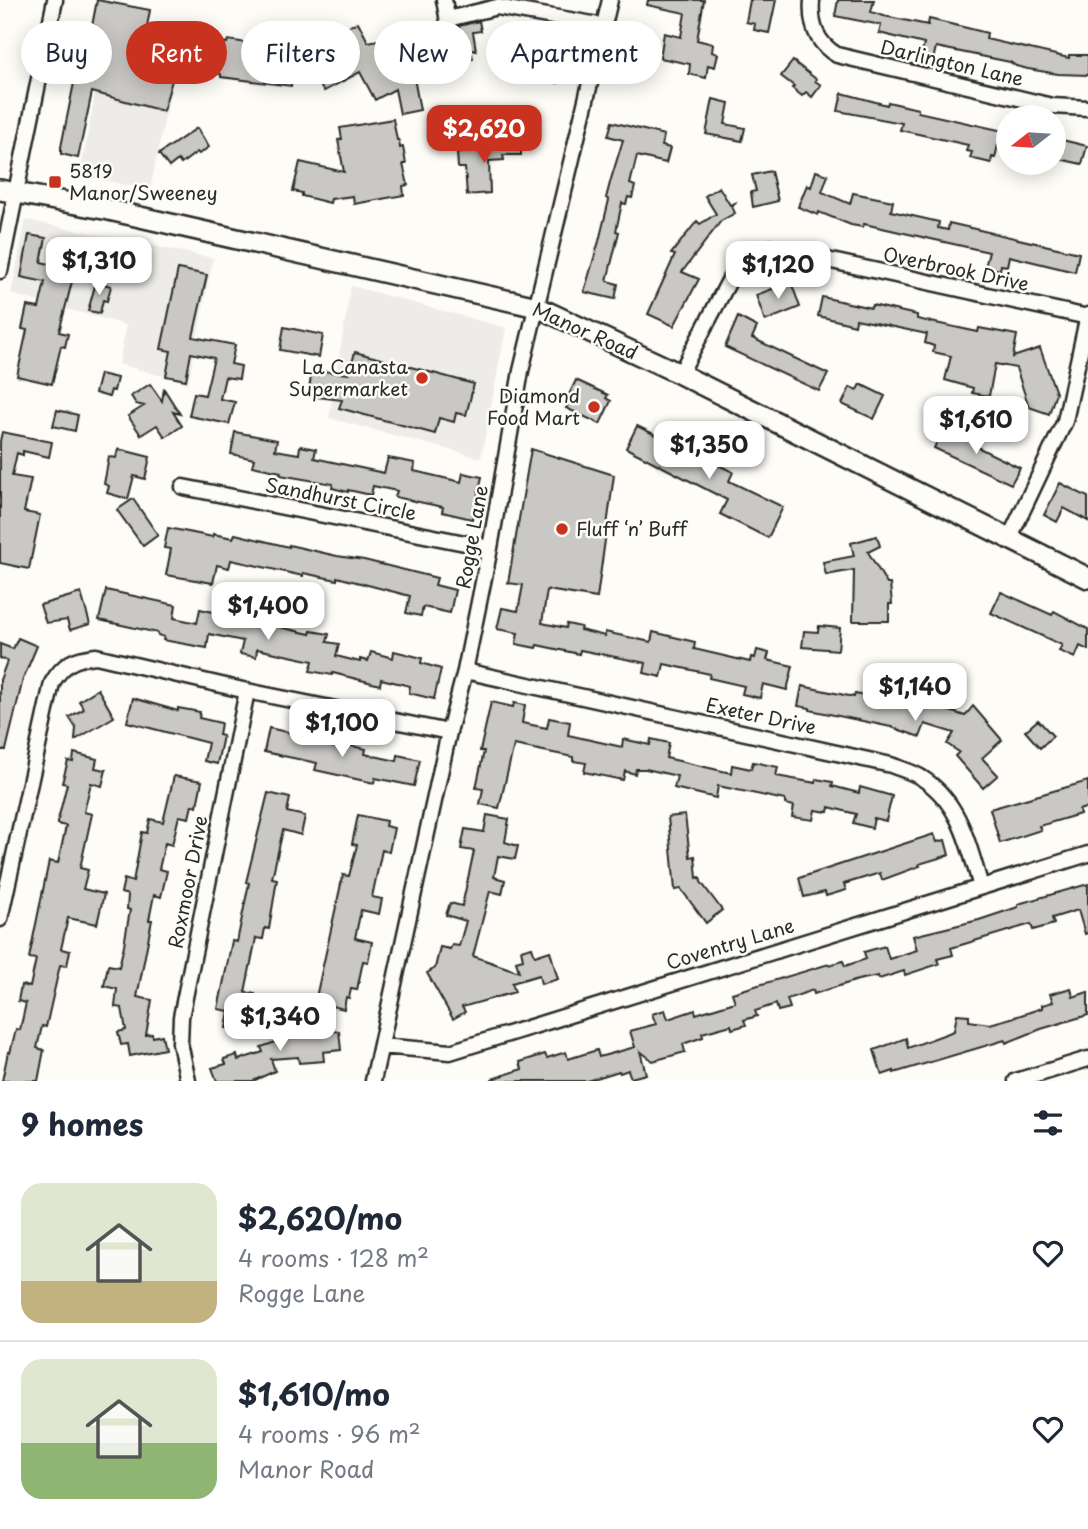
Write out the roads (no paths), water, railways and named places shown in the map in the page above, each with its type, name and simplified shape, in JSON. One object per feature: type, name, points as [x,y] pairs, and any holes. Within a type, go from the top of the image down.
[{"type":"main road","name":"Manor Road","points":[[8,192],[122,213],[537,307],[680,374],[1088,578]]},
{"type":"street","points":[[0,271],[8,192],[55,0]]},
{"type":"street","points":[[444,0],[447,19],[497,6],[577,21]]},
{"type":"street","name":"Rogge Lane","points":[[605,21],[610,0]]},
{"type":"street","name":"Darlington Lane","points":[[812,0],[812,16],[817,35],[829,50],[846,58],[1052,106],[1088,108]]},
{"type":"street","name":"Rogge Lane","points":[[373,1081],[449,732],[465,671],[521,371],[590,84]]},
{"type":"street","name":"Overbrook Drive","points":[[680,374],[736,267],[746,254],[759,248],[772,248],[1088,316]]},
{"type":"street","points":[[1009,540],[1065,421],[1088,316]]},
{"type":"street","name":"Sandhurst Circle","points":[[183,487],[490,548]]},
{"type":"street","points":[[0,919],[52,683],[59,671],[69,662],[81,657],[96,656],[247,691],[449,732]]},
{"type":"street","name":"Exeter Drive","points":[[465,671],[891,765],[922,778],[946,799],[964,828],[981,887]]},
{"type":"street","name":"Roxmoor Drive","points":[[188,1081],[180,1043],[181,1017],[247,691]]},
{"type":"street","name":"Coventry Lane","points":[[381,1046],[450,1052],[1088,853]]},
{"type":"street","points":[[1016,1081],[1088,1059]]},
{"type":"place","name":"5819 Manor/Sweeney","points":[[55,182]]},
{"type":"place","name":"La Canasta Supermarket","points":[[422,378]]},
{"type":"place","name":"Diamond Food Mart","points":[[594,407]]},
{"type":"place","name":"Fluff ‘n’ Buff","points":[[562,529]]}]
